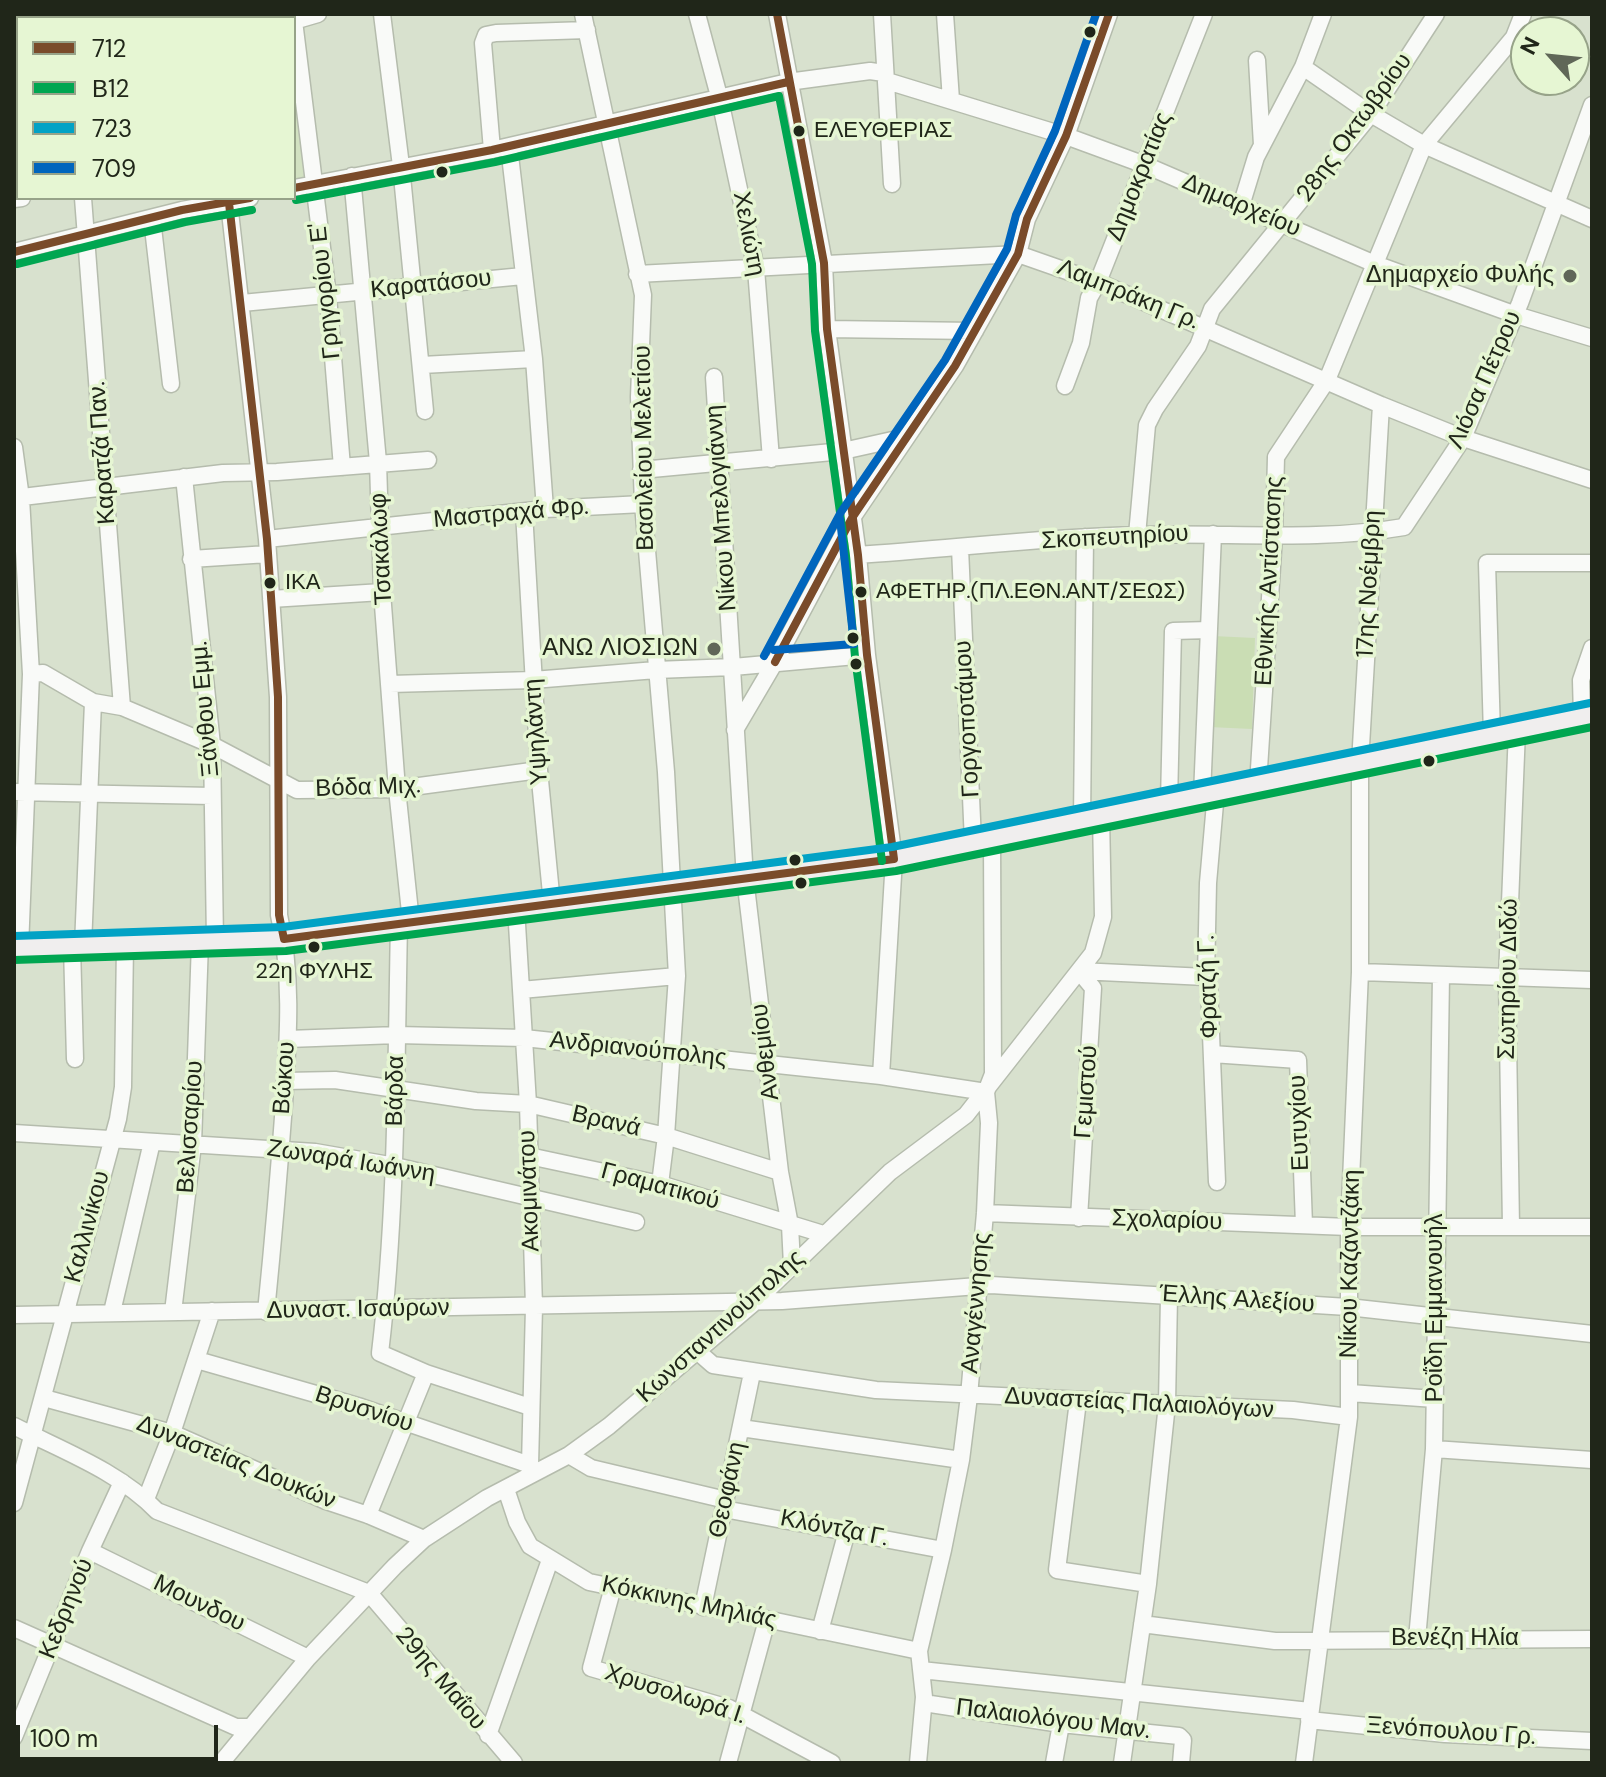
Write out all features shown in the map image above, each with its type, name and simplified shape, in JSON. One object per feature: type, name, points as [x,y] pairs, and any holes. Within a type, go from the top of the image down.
[{"type":"main road","points":[[17,948],[284,939],[894,859],[1587,716]]},
{"type":"street","points":[[296,20],[318,14]]},
{"type":"street","points":[[382,14],[401,166],[425,411]]},
{"type":"street","name":"Χελιώτη","points":[[697,14],[720,100],[756,269],[771,459]]},
{"type":"street","points":[[777,14],[824,263],[827,329],[858,555],[867,655],[894,859],[881,1076]]},
{"type":"street","points":[[882,14],[892,184]]},
{"type":"street","points":[[945,14],[951,100]]},
{"type":"street","points":[[734,731],[775,662],[852,518],[955,366],[1018,254],[1027,219],[1066,136],[1109,14]]},
{"type":"street","name":"Δημοκρατίας","points":[[1065,386],[1081,343],[1089,298],[1204,14]]},
{"type":"street","points":[[1241,206],[1262,147],[1303,67],[1323,14]]},
{"type":"street","name":"28ης Οκτωβρίου","points":[[1137,535],[1147,425],[1198,346],[1212,309],[1371,114],[1436,14]]},
{"type":"street","name":"Εθνικής Αντίστασης","points":[[1258,784],[1276,457],[1327,380],[1424,145],[1514,37],[1523,14]]},
{"type":"street","points":[[545,509],[534,359],[523,276],[483,43],[486,35],[585,22]]},
{"type":"street","name":"Βασιλείου Μελετίου","points":[[585,22],[643,295],[639,397],[641,470],[677,976],[660,1184]]},
{"type":"street","name":"Γρηγορίου Ε'","points":[[296,37],[328,296],[342,467]]},
{"type":"street","points":[[1257,60],[1262,147]]},
{"type":"street","points":[[1303,67],[1371,114],[1424,145],[1592,219]]},
{"type":"street","name":"Δημαρχείου","points":[[296,188],[501,148],[788,82],[870,71],[1145,165],[1375,264],[1516,315],[1590,333]]},
{"type":"street","name":"Λιόσα Πέτρου","points":[[1373,532],[1404,527],[1463,438],[1516,315],[1592,105]]},
{"type":"street","name":"Τσακάλωφ","points":[[352,176],[378,462],[382,592],[405,923]]},
{"type":"street","name":"Καρατζά Παν.","points":[[83,200],[122,707]]},
{"type":"street","points":[[14,252],[152,219],[181,204],[242,200]]},
{"type":"street","points":[[229,203],[271,599],[278,697],[279,915],[284,939]]},
{"type":"street","points":[[152,219],[171,384]]},
{"type":"street","name":"Λαμπράκη Γρ.","points":[[637,274],[1018,254],[1098,282],[1205,326],[1463,438],[1592,480]]},
{"type":"street","name":"Καρατάσου","points":[[242,303],[523,276]]},
{"type":"street","points":[[827,329],[975,331]]},
{"type":"street","points":[[422,365],[534,359]]},
{"type":"street","name":"Νίκου Μπελογιάννη","points":[[714,377],[745,878]]},
{"type":"street","name":"17ης Νοέμβρη","points":[[1360,763],[1381,405]]},
{"type":"street","points":[[641,470],[843,451],[906,437]]},
{"type":"street","points":[[14,447],[21,641],[31,674],[20,792],[17,948]]},
{"type":"street","points":[[18,498],[184,477],[428,460]]},
{"type":"street","name":"Ξάνθου Εμμ.","points":[[184,477],[212,745],[207,942]]},
{"type":"street","name":"Μαστραχά Φρ.","points":[[191,559],[379,527],[545,509],[643,504]]},
{"type":"street","name":"Υψηλάντη","points":[[524,512],[539,770],[552,904]]},
{"type":"street","name":"Σκοπευτηρίου","points":[[858,555],[1085,537],[1373,532]]},
{"type":"street","name":"Φρατζή Γ.","points":[[1213,534],[1209,630],[1206,977],[1209,985],[1217,1182]]},
{"type":"street","name":"Κωνσταντινούπολης","points":[[221,1763],[308,1658],[424,1539],[533,1469],[569,1455],[609,1426],[755,1302],[890,1172],[966,1115],[1093,953],[1103,917],[1092,818],[1085,537]]},
{"type":"street","name":"Γοργοποτάμου","points":[[960,548],[983,840]]},
{"type":"street","points":[[1492,735],[1487,563],[1592,563]]},
{"type":"street","points":[[271,599],[382,592]]},
{"type":"street","points":[[1169,802],[1173,631],[1209,630]]},
{"type":"street","points":[[1587,716],[1581,680],[1592,648]]},
{"type":"street","points":[[390,684],[533,680],[867,655]]},
{"type":"street","name":"Βόδα Μιχ.","points":[[31,674],[43,673],[93,702],[122,707],[212,745],[297,790],[397,789],[539,770]]},
{"type":"street","points":[[75,1059],[77,946],[93,702]]},
{"type":"street","name":"Σωτηρίου Διδώ","points":[[1511,1227],[1507,977],[1517,730]]},
{"type":"street","name":"Νίκου Καζαντζάκη","points":[[1304,1763],[1349,1417],[1349,1227],[1360,972],[1360,763]]},
{"type":"street","points":[[20,792],[212,796]]},
{"type":"street","name":"Αναγέννησης","points":[[918,1763],[924,1703],[919,1651],[961,1460],[985,1213],[989,1123],[986,1092],[993,1074],[993,1052],[983,840]]},
{"type":"street","name":"Ανθεμίου","points":[[745,878],[780,1172],[790,1225],[792,1265]]},
{"type":"street","name":"Ακομινάτου","points":[[516,908],[528,1104],[534,1307],[530,1407],[533,1469]]},
{"type":"street","name":"Βάρδα","points":[[405,923],[397,1035],[395,1166],[386,1309],[380,1353],[426,1373]]},
{"type":"street","name":"Βώκου","points":[[266,1312],[288,1039],[284,939]]},
{"type":"street","name":"Βελισσαρίου","points":[[173,1312],[193,1144],[207,942]]},
{"type":"street","name":"Καλλινίκου","points":[[14,1503],[113,1138],[123,1087],[125,944]]},
{"type":"street","points":[[1079,971],[1206,977]]},
{"type":"street","name":"Γεμιστού","points":[[1079,971],[1093,988],[1079,1218]]},
{"type":"street","points":[[1360,972],[1592,980]]},
{"type":"street","name":"Ροΐδη Εμμανουήλ","points":[[1417,1639],[1434,1449],[1441,975]]},
{"type":"street","points":[[521,990],[677,976]]},
{"type":"street","name":"Ανδριανούπολης","points":[[288,1039],[397,1035],[524,1038],[881,1076],[986,1092]]},
{"type":"street","points":[[993,1052],[1014,1055]]},
{"type":"street","name":"Ευτυχίου","points":[[1212,1054],[1298,1060],[1304,1225]]},
{"type":"street","name":"Βρανά","points":[[285,1081],[335,1080],[476,1101],[528,1104],[666,1136],[780,1172]]},
{"type":"street","name":"Ζωναρά Ιωάννη","points":[[14,1133],[315,1152],[395,1166],[636,1222]]},
{"type":"street","points":[[112,1312],[152,1142]]},
{"type":"street","name":"Γραματικού","points":[[529,1156],[660,1184],[790,1225]]},
{"type":"street","name":"Σχολαρίου","points":[[985,1213],[1349,1227],[1592,1227]]},
{"type":"street","points":[[790,1225],[823,1234]]},
{"type":"street","name":"Έλλης Αλεξίου","points":[[755,1302],[977,1286],[1048,1287],[1348,1307],[1592,1334]]},
{"type":"street","points":[[1122,1763],[1148,1584],[1167,1404],[1169,1296]]},
{"type":"street","points":[[701,1302],[712,1315],[714,1335]]},
{"type":"street","name":"Δυναστ. Ισαύρων","points":[[14,1315],[755,1302]]},
{"type":"street","points":[[146,1499],[172,1433],[212,1311]]},
{"type":"street","name":"Δυναστείας Παλαιολόγων","points":[[697,1351],[713,1365],[876,1390],[1293,1410],[1349,1417]]},
{"type":"street","name":"Βρυσνίου","points":[[197,1360],[361,1407],[533,1469]]},
{"type":"street","points":[[368,1515],[426,1373],[530,1407]]},
{"type":"street","name":"Θεοφάνη","points":[[703,1607],[752,1373]]},
{"type":"street","points":[[1350,1393],[1435,1399]]},
{"type":"street","name":"Δυναστείας Δουκών","points":[[44,1398],[172,1433],[326,1501],[424,1539]]},
{"type":"street","points":[[1078,1401],[1057,1570],[1148,1584]]},
{"type":"street","points":[[14,1426],[122,1482],[157,1511],[369,1593]]},
{"type":"street","points":[[741,1428],[961,1460]]},
{"type":"street","points":[[1434,1449],[1592,1460]]},
{"type":"street","name":"Κλόντζα Γ.","points":[[569,1455],[591,1468],[725,1504],[943,1550]]},
{"type":"street","name":"Κεδρηνού","points":[[14,1737],[90,1551],[122,1482]]},
{"type":"street","name":"Κόκκινης Μηλιάς","points":[[506,1489],[523,1536],[530,1546],[589,1582],[919,1651]]},
{"type":"street","points":[[820,1631],[847,1531]]},
{"type":"street","name":"Μουνδου","points":[[90,1551],[308,1658]]},
{"type":"street","points":[[488,1735],[550,1560]]},
{"type":"street","name":"Χρυσολωρά Ι.","points":[[613,1587],[591,1668],[742,1714],[809,1757],[832,1763]]},
{"type":"street","name":"29ης Μαΐου","points":[[369,1593],[514,1763]]},
{"type":"street","points":[[728,1763],[767,1620]]},
{"type":"street","name":"Βενέζη Ηλία","points":[[1142,1624],[1275,1641],[1592,1639]]},
{"type":"street","points":[[14,1628],[236,1727],[250,1727]]},
{"type":"street","points":[[921,1670],[1133,1690],[1310,1716]]},
{"type":"street","name":"Παλαιολόγου Μαν.","points":[[924,1703],[1182,1738],[1181,1763]]},
{"type":"street","name":"Ξενόπουλου Γρ.","points":[[1310,1716],[1445,1734],[1592,1741]]},
{"type":"street","points":[[1054,1763],[1061,1724]]},
{"type":"shaded area","points":[[296,113],[304,178],[296,179]]},
{"type":"shaded area","points":[[1213,636],[1255,638],[1252,729],[1209,727]]},
{"type":"transit line","name":"712","points":[[229,203],[267,539],[278,697],[279,915],[284,939],[894,859],[867,655],[858,555],[827,329],[824,263],[777,14]]},
{"type":"transit line","name":"709","points":[[764,656],[841,512],[945,360],[1007,249],[1016,215],[1055,131],[1096,14]]},
{"type":"transit line","name":"712","points":[[775,662],[852,518],[955,366],[1018,254],[1027,219],[1066,136],[1109,14]]},
{"type":"transit line","name":"712","points":[[296,188],[492,150],[788,82]]},
{"type":"transit line","name":"Β12","points":[[296,200],[495,162],[779,96],[812,264],[815,331],[846,556],[855,657],[882,861]]},
{"type":"transit line","name":"712","points":[[14,252],[182,210],[239,200]]},
{"type":"transit line","name":"Β12","points":[[17,264],[185,222],[252,210]]},
{"type":"transit line","name":"709","points":[[774,650],[854,644],[840,519]]},
{"type":"transit line","name":"723","points":[[14,936],[283,927],[892,847],[1590,703]]},
{"type":"transit line","name":"Β12","points":[[14,960],[286,951],[896,871],[1592,727]]},
{"type":"place","name":"ΕΛΕΥΘΕΡΙΑΣ","points":[[799,131]]},
{"type":"place","name":"Δημαρχείο Φυλής","points":[[1570,276]]},
{"type":"place","name":"ΙΚΑ","points":[[270,583]]},
{"type":"place","name":"ΑΦΕΤΗΡ.(ΠΛ.ΕΘΝ.ΑΝΤ/ΣΕΩΣ)","points":[[861,592]]},
{"type":"place","name":"ΑΝΩ ΛΙΟΣΙΩΝ","points":[[714,649]]},
{"type":"place","name":"22η ΦΥΛΗΣ","points":[[314,947]]}]
